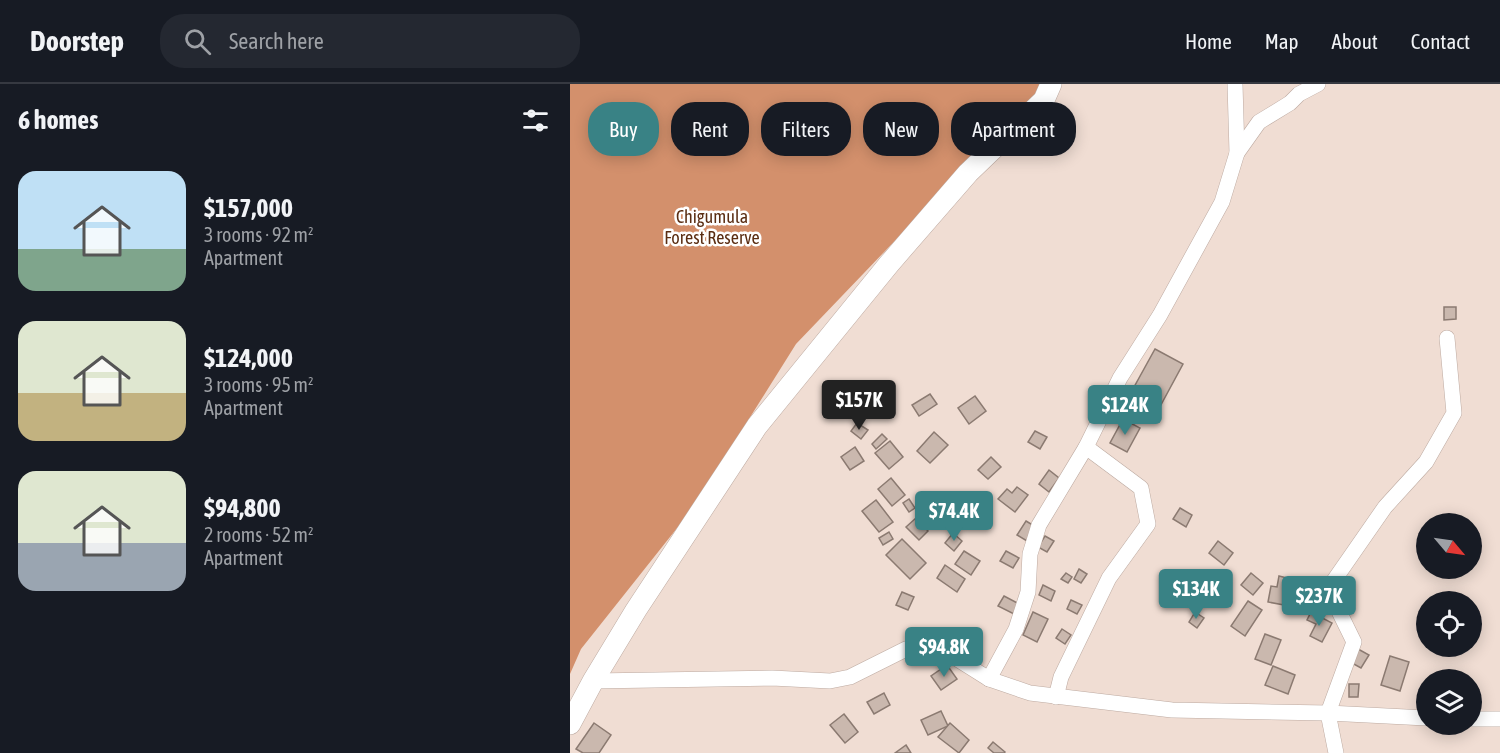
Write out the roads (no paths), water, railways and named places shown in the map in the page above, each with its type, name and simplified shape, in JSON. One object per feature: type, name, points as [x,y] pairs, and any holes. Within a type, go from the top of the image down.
[{"type":"street","points":[[570,724],[636,610],[757,426],[946,198],[968,173],[1044,100],[1051,84]]},
{"type":"street","points":[[989,679],[1016,629],[1028,592],[1030,554],[1040,525],[1086,447],[1120,378],[1160,315],[1214,219],[1231,177],[1237,153],[1235,84]]},
{"type":"street","points":[[1237,153],[1259,122],[1290,103],[1299,94],[1318,84]]},
{"type":"street","points":[[1336,753],[1328,714],[1354,642],[1328,589],[1385,507],[1426,462],[1454,414],[1447,338]]},
{"type":"street","points":[[1056,697],[1061,677],[1109,578],[1148,524],[1141,488],[1086,447]]},
{"type":"street","points":[[593,681],[772,678],[830,681],[850,677],[906,649],[918,647],[934,648],[954,657],[989,679],[1030,693],[1056,697],[1172,710],[1416,718]]},
{"type":"street","points":[[1482,719],[1500,719]]},
{"type":"park label","name":"Chigumula Forest Reserve","points":[[712,226]]}]
